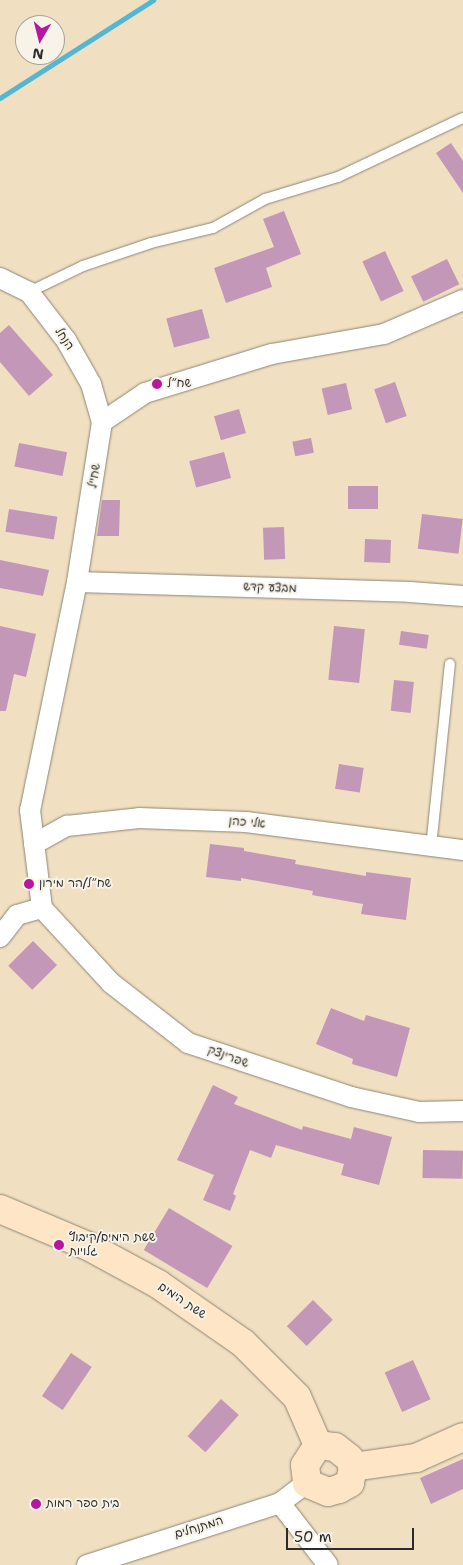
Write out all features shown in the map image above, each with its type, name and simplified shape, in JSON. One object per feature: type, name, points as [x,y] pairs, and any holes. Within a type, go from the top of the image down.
[{"type":"street","name":"הנחל","points":[[0,278],[29,292],[66,340],[87,376],[102,422]]},
{"type":"street","points":[[102,422],[145,393],[272,354],[384,334],[463,300]]},
{"type":"street","name":"שח\"ל","points":[[42,908],[30,810],[77,582],[102,422]]},
{"type":"street","name":"מבצע קדש","points":[[77,582],[410,592],[463,596]]},
{"type":"street","name":"אלי כהן","points":[[34,844],[67,826],[139,818],[246,822],[431,848],[463,850]]},
{"type":"street","points":[[0,937],[18,914],[42,908]]},
{"type":"street","name":"שפרינצק","points":[[42,908],[111,983],[188,1043],[351,1097],[419,1112],[463,1111]]},
{"type":"street","name":"ששת הימים","points":[[0,1209],[88,1246],[158,1284],[243,1343],[297,1397],[318,1445]]},
{"type":"street","points":[[353,1467],[416,1458],[463,1437]]},
{"type":"street","points":[[318,1445],[335,1447],[349,1458],[353,1467],[350,1483],[340,1490],[328,1492],[307,1483],[306,1465],[318,1445]]},
{"type":"street","name":"המתנחלים","points":[[87,1565],[280,1503],[307,1483]]},
{"type":"street","points":[[280,1503],[328,1565]]},
{"type":"lane","points":[[29,292],[84,266],[151,243],[213,228],[265,199],[338,177],[463,118]]},
{"type":"lane","points":[[431,848],[450,664]]},
{"type":"building","points":[[451,143],[463,161],[463,193],[436,153]]},
{"type":"building","points":[[284,211],[301,254],[266,268],[272,287],[226,303],[214,268],[274,247],[263,219]]},
{"type":"building","points":[[385,251],[404,291],[381,301],[362,262]]},
{"type":"building","points":[[447,259],[459,284],[423,302],[411,277]]},
{"type":"building","points":[[202,309],[210,338],[174,348],[166,319]]},
{"type":"building","points":[[9,325],[53,375],[29,396],[0,362],[0,333]]},
{"type":"building","points":[[395,382],[407,416],[386,423],[374,389]]},
{"type":"building","points":[[346,383],[352,409],[328,415],[322,389]]},
{"type":"building","points":[[239,409],[246,433],[221,440],[214,416]]},
{"type":"building","points":[[311,438],[314,453],[295,456],[292,442]]},
{"type":"building","points":[[19,443],[67,452],[63,476],[14,467]]},
{"type":"building","points":[[224,452],[231,478],[196,487],[189,461]]},
{"type":"building","points":[[348,486],[378,486],[378,509],[348,509]]},
{"type":"building","points":[[102,500],[120,500],[119,536],[97,536]]},
{"type":"building","points":[[9,509],[57,517],[54,539],[5,532]]},
{"type":"building","points":[[422,514],[463,519],[458,554],[418,549]]},
{"type":"building","points":[[284,527],[285,559],[264,560],[263,528]]},
{"type":"building","points":[[365,539],[391,540],[390,563],[364,562]]},
{"type":"building","points":[[0,560],[49,570],[43,596],[0,588]]},
{"type":"building","points":[[0,626],[36,634],[26,677],[14,674],[6,711],[0,711]]},
{"type":"building","points":[[334,626],[365,629],[359,683],[328,680]]},
{"type":"building","points":[[401,631],[429,635],[427,649],[399,645]]},
{"type":"building","points":[[394,680],[414,682],[411,713],[391,711]]},
{"type":"building","points":[[339,764],[364,768],[360,793],[335,789]]},
{"type":"building","points":[[210,844],[244,848],[244,851],[296,860],[295,864],[366,876],[366,872],[411,878],[406,920],[361,914],[363,904],[312,895],[313,891],[241,878],[241,881],[206,877]]},
{"type":"building","points":[[33,941],[57,965],[32,990],[8,966]]},
{"type":"building","points":[[331,1008],[364,1021],[366,1015],[410,1028],[397,1077],[352,1064],[353,1059],[316,1044]]},
{"type":"building","points":[[213,1085],[238,1097],[234,1104],[302,1130],[303,1126],[351,1139],[354,1127],[392,1137],[379,1185],[341,1175],[344,1164],[276,1145],[271,1158],[250,1150],[233,1194],[236,1196],[230,1211],[203,1200],[214,1175],[177,1160]]},
{"type":"building","points":[[423,1150],[463,1151],[463,1179],[423,1178]]},
{"type":"building","points":[[169,1208],[232,1246],[207,1288],[144,1250]]},
{"type":"building","points":[[313,1300],[333,1320],[307,1346],[287,1326]]},
{"type":"building","points":[[71,1353],[92,1367],[63,1410],[42,1396]]},
{"type":"building","points":[[413,1360],[430,1399],[402,1412],[385,1373]]},
{"type":"building","points":[[221,1399],[239,1415],[205,1452],[188,1436]]},
{"type":"building","points":[[463,1459],[463,1489],[431,1504],[420,1478]]},
{"type":"waterway","points":[[0,98],[153,0]]},
{"type":"place","name":"שח״ל","points":[[157,384]]},
{"type":"place","name":"שח״ל/הר מירון","points":[[29,884]]},
{"type":"place","name":"ששת הימים/קיבוץ גלויות","points":[[59,1245]]},
{"type":"place","name":"בית ספר רמות","points":[[36,1504]]}]
